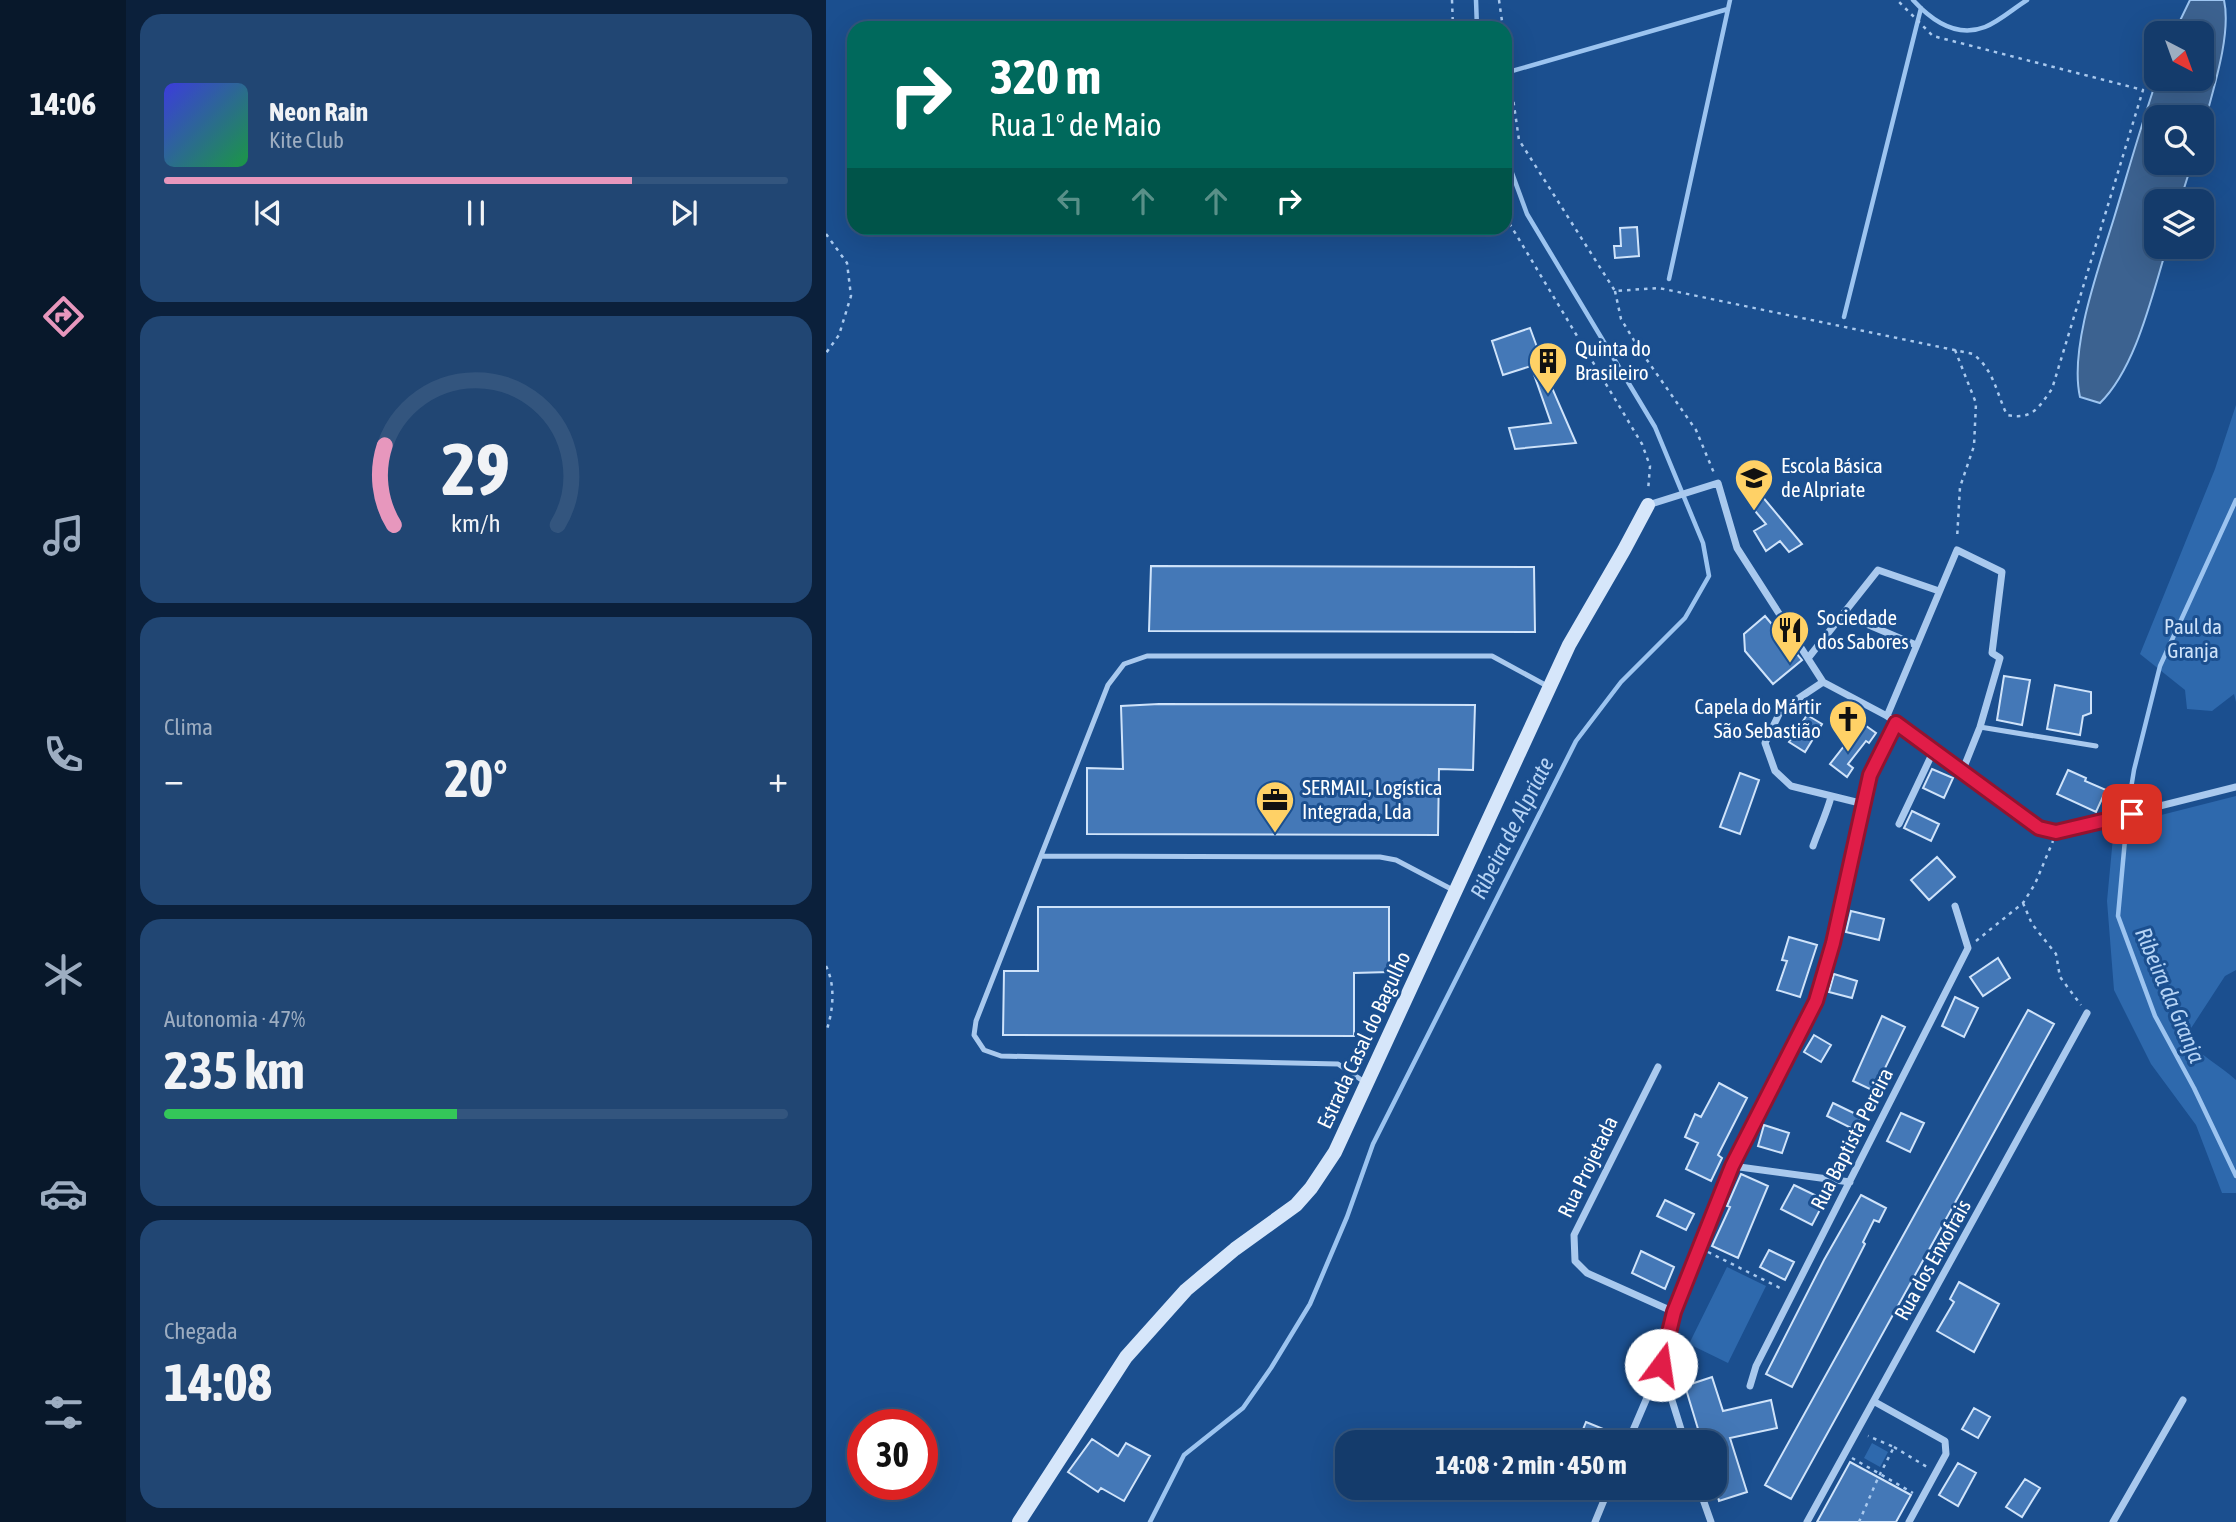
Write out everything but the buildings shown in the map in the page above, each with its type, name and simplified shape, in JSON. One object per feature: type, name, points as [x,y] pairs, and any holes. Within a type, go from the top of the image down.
[{"type":"street","points":[[1648,505],[1718,483],[1737,548],[1824,682],[1887,716],[2039,828],[2056,832],[2236,787]]},
{"type":"street","name":"Estrada Casal do Bagulho","points":[[1019,1522],[1126,1357],[1186,1290],[1296,1205],[1335,1152],[1549,687],[1586,613],[1648,505]]},
{"type":"street","points":[[1887,716],[1957,550],[2002,572],[1992,653],[2000,658],[1980,727],[1962,772]]},
{"type":"street","points":[[1809,657],[1878,570],[1939,592]]},
{"type":"street","points":[[1843,614],[1916,645]]},
{"type":"street","points":[[1824,682],[1781,710],[1765,743],[1775,771],[1791,786],[1864,804]]},
{"type":"street","points":[[1634,1430],[1661,1365],[1674,1312],[1732,1166],[1816,1001],[1833,943],[1870,775],[1896,723]]},
{"type":"street","points":[[1899,824],[1934,750]]},
{"type":"street","points":[[1813,846],[1831,797]]},
{"type":"street","points":[[1955,906],[1968,948]]},
{"type":"street","name":"Rua Baptista Pereira","points":[[1750,1386],[1756,1366],[1968,948]]},
{"type":"street","name":"Rua dos Enxofrais","points":[[1807,1522],[2087,1013]]},
{"type":"street","name":"Rua Projetada","points":[[1658,1066],[1574,1235],[1574,1261],[1587,1273],[1674,1312]]},
{"type":"street","points":[[1732,1166],[1850,1182]]},
{"type":"street","points":[[1661,1365],[1681,1430]]},
{"type":"street","points":[[2113,1522],[2183,1400]]},
{"type":"street","points":[[1875,1402],[1945,1441],[1946,1454],[1909,1522]]},
{"type":"street","points":[[1595,1522],[1604,1500]]},
{"type":"street","points":[[1703,1500],[1711,1522]]},
{"type":"lane","points":[[1367,1083],[1338,1064],[1001,1056],[984,1050],[974,1035],[976,1021],[1108,685],[1124,664],[1147,656],[1492,656],[1549,687]]},
{"type":"lane","points":[[1980,727],[2096,746]]},
{"type":"lane","points":[[1041,856],[1380,857],[1396,860],[1456,891]]},
{"type":"path","points":[[1452,0],[1453,21]]},
{"type":"path","points":[[1499,0],[1502,21]]},
{"type":"path","points":[[1615,290],[1659,288],[1973,354],[1985,363],[2007,415],[2021,418],[2037,410],[2052,389],[2143,90],[1933,36],[1897,0]]},
{"type":"path","points":[[1512,92],[1519,140],[1615,290],[1621,319],[1696,430],[1718,483]]},
{"type":"path","points":[[1512,228],[1642,444],[1650,466],[1648,505]]},
{"type":"path","points":[[826,234],[846,263],[851,296],[839,335],[826,353]]},
{"type":"path","points":[[1955,350],[1976,403],[1974,446],[1960,487],[1957,550]]},
{"type":"path","points":[[1968,948],[2023,904],[2035,884],[2056,832]]},
{"type":"path","points":[[2023,904],[2032,925],[2056,954],[2060,976],[2087,1013]]},
{"type":"path","points":[[826,966],[831,975],[832,1013],[826,1032]]},
{"type":"path","points":[[1699,1248],[1793,1294]]},
{"type":"path","points":[[1859,1431],[1922,1462],[1935,1474]]},
{"type":"path","points":[[1859,1522],[1894,1447]]},
{"type":"path","points":[[1845,1455],[1922,1498]]},
{"type":"green space","name":"Paul da Granja","points":[[2236,405],[2236,702],[2234,694],[2212,711],[2187,709],[2185,690],[2140,654],[2215,469]]},
{"type":"green space","points":[[2236,796],[2236,970],[2225,976],[2184,1039],[2236,1080],[2236,1193],[2222,1193],[2196,1125],[2151,1064],[2114,990],[2107,901],[2114,827]]},
{"type":"green space","points":[[1727,1267],[1766,1286],[1728,1363],[1689,1344]]},
{"type":"green space","points":[[1872,1443],[1888,1452],[1880,1467],[1864,1458]]},
{"type":"shaded area","points":[[2190,0],[2224,0],[2225,31],[2214,85],[2214,21],[2180,21]]},
{"type":"shaded area","points":[[2153,91],[2213,91],[2209,105],[2148,105]]},
{"type":"shaded area","points":[[2144,119],[2144,175],[2188,175],[2184,189],[2144,189],[2144,259],[2163,259],[2133,351],[2124,371],[2100,403],[2080,397],[2078,377],[2082,332]]},
{"type":"waterway","name":"Ribeira de Alpriate","points":[[1476,0],[1477,21]]},
{"type":"waterway","points":[[1669,279],[1730,0]]},
{"type":"waterway","points":[[1913,0],[1937,21],[1955,29],[1965,30],[1985,27],[2027,0]]},
{"type":"waterway","points":[[1844,317],[1921,8]]},
{"type":"waterway","points":[[1512,71],[1728,9]]},
{"type":"waterway","name":"Ribeira de Alpriate","points":[[1150,1522],[1184,1455],[1243,1408],[1310,1304],[1347,1217],[1373,1144],[1576,741],[1621,682],[1685,618],[1709,576],[1703,543],[1655,427],[1527,214],[1512,173]]},
{"type":"waterway","name":"Ribeira da Granja","points":[[2236,500],[2160,666],[2134,770],[2118,916],[2155,1016],[2194,1088],[2236,1176]]},
{"type":"place","name":"Quinta do Brasileiro","points":[[1548,395]]},
{"type":"place","name":"Escola Básica de Alpriate","points":[[1754,512]]},
{"type":"place","name":"Sociedade dos Sabores","points":[[1790,664]]},
{"type":"place","name":"Capela do Mártir São Sebastião","points":[[1848,753]]},
{"type":"place","name":"SERMAIL, Logística Integrada, Lda","points":[[1275,834]]},
{"type":"route","points":[[1661,1365],[1674,1312],[1732,1166],[1816,1001],[1833,943],[1870,775],[1896,723],[2039,828],[2056,832],[2132,814]]}]
